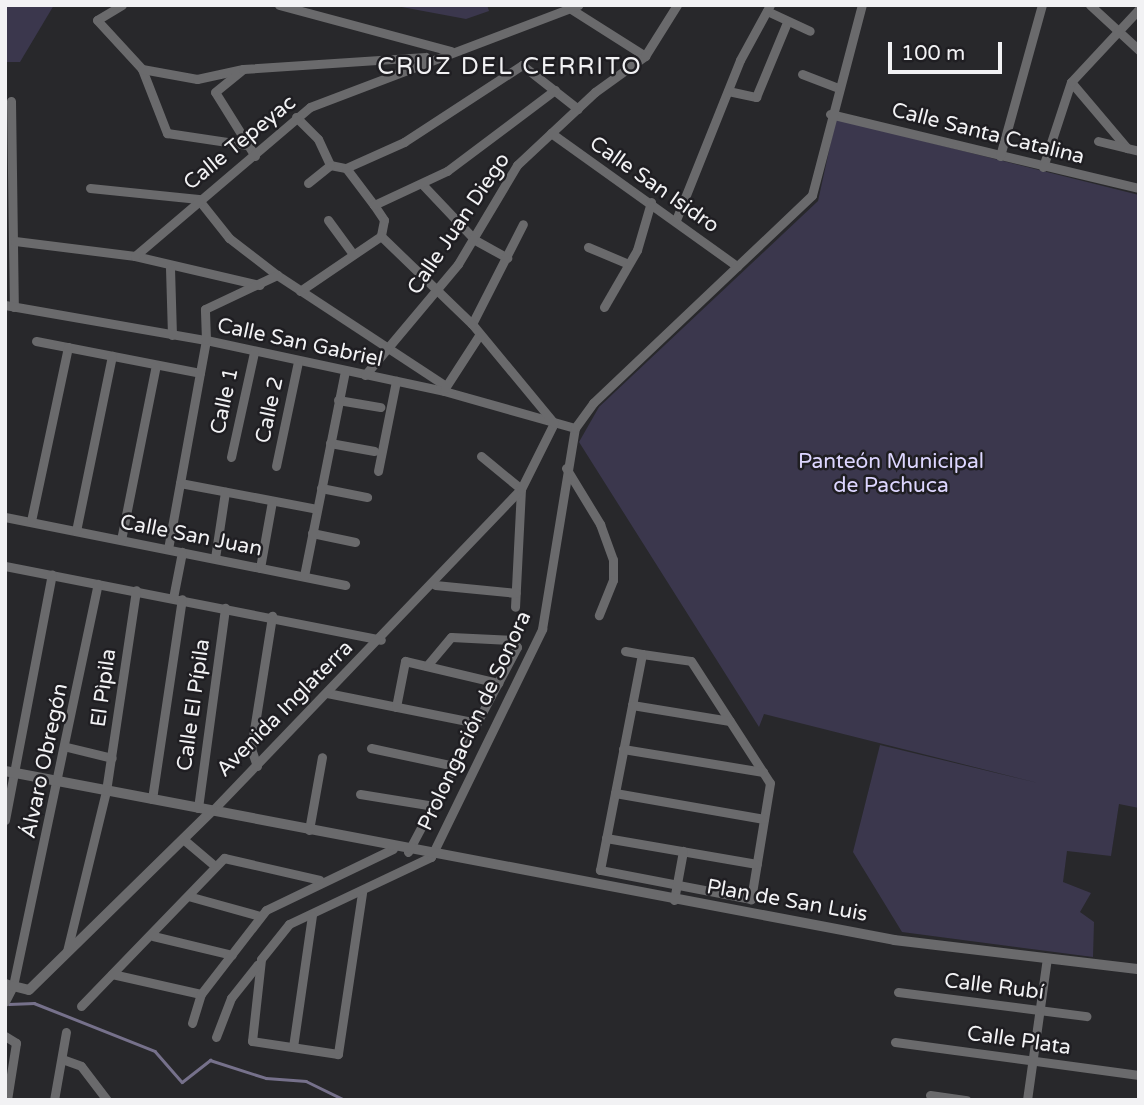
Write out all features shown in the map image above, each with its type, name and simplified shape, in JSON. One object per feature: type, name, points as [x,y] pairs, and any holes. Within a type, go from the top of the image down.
[{"type":"street","points":[[122,5],[97,20],[142,69],[167,133],[247,145]]},
{"type":"street","points":[[279,5],[460,53]]},
{"type":"street","name":"Calle Juan Diego","points":[[366,375],[439,288],[475,240],[517,165],[578,109],[645,56],[677,5]]},
{"type":"street","points":[[575,428],[812,195],[830,114],[862,5]]},
{"type":"street","points":[[1000,156],[1042,5]]},
{"type":"street","points":[[1090,5],[1115,34],[1139,50]]},
{"type":"street","points":[[574,7],[645,56]]},
{"type":"street","name":"Calle Tepeyac","points":[[135,256],[198,199],[255,156],[296,117],[428,58],[460,53],[574,7]]},
{"type":"street","points":[[672,217],[728,91],[769,8],[786,22],[810,31]]},
{"type":"street","points":[[1043,167],[1071,82],[1139,9]]},
{"type":"street","points":[[728,91],[753,100],[786,22]]},
{"type":"street","points":[[142,69],[197,79],[243,69],[428,58]]},
{"type":"street","points":[[330,165],[346,168],[404,142],[522,65],[578,109]]},
{"type":"street","points":[[243,69],[215,92],[255,156]]},
{"type":"street","points":[[802,74],[839,88]]},
{"type":"street","points":[[1071,82],[1127,148]]},
{"type":"street","points":[[374,205],[422,184],[555,90]]},
{"type":"street","points":[[10,306],[15,241],[11,101]]},
{"type":"street","name":"Calle Santa Catalina","points":[[830,114],[1139,188]]},
{"type":"street","points":[[296,117],[318,139],[330,165]]},
{"type":"street","name":"Calle San Isidro","points":[[551,133],[737,266]]},
{"type":"street","points":[[1098,141],[1139,151]]},
{"type":"street","points":[[309,183],[330,165]]},
{"type":"street","points":[[300,291],[381,236],[384,220],[346,168]]},
{"type":"street","points":[[422,184],[475,240],[507,258]]},
{"type":"street","points":[[90,188],[198,199],[229,238],[276,275],[390,348],[445,388],[481,334]]},
{"type":"street","points":[[604,307],[626,263],[651,202]]},
{"type":"street","points":[[328,220],[353,254]]},
{"type":"street","points":[[472,324],[523,224]]},
{"type":"street","points":[[381,236],[439,288],[481,334],[554,423]]},
{"type":"street","points":[[15,241],[135,256],[170,268],[261,285]]},
{"type":"street","points":[[588,247],[626,263]]},
{"type":"street","points":[[170,268],[172,335]]},
{"type":"street","points":[[167,549],[206,340],[205,309],[261,285],[276,275]]},
{"type":"street","name":"Calle San Gabriel","points":[[10,306],[206,340],[298,362],[445,388],[575,428]]},
{"type":"street","points":[[36,341],[200,373]]},
{"type":"street","points":[[31,521],[68,347]]},
{"type":"street","name":"Calle 1","points":[[231,457],[254,352]]},
{"type":"street","points":[[76,531],[112,356]]},
{"type":"street","name":"Calle 2","points":[[276,466],[298,362]]},
{"type":"street","points":[[121,540],[156,365]]},
{"type":"street","points":[[304,576],[345,370]]},
{"type":"street","points":[[378,471],[396,381]]},
{"type":"street","points":[[338,400],[380,407]]},
{"type":"street","name":"Avenida Inglaterra","points":[[9,984],[29,990],[257,766],[435,585],[522,489],[554,423]]},
{"type":"street","name":"Prolongación de Sonora","points":[[216,1037],[231,998],[289,924],[362,893],[431,857],[541,629],[566,468],[575,428]]},
{"type":"street","points":[[330,443],[374,451]]},
{"type":"street","points":[[481,456],[522,489],[515,607]]},
{"type":"street","points":[[566,468],[600,524],[612,560],[613,580],[599,615]]},
{"type":"street","points":[[180,483],[317,509]]},
{"type":"street","points":[[321,488],[367,497]]},
{"type":"street","points":[[215,558],[225,492]]},
{"type":"street","points":[[260,568],[272,500]]},
{"type":"street","name":"Calle San Juan","points":[[5,517],[345,585]]},
{"type":"street","points":[[312,533],[355,542]]},
{"type":"street","points":[[152,799],[182,552]]},
{"type":"street","points":[[6,569],[52,574],[381,640]]},
{"type":"street","points":[[5,820],[11,772],[52,574]]},
{"type":"street","name":"Álvaro Obregón","points":[[9,984],[67,747],[98,584]]},
{"type":"street","points":[[435,585],[516,593]]},
{"type":"street","name":"El Pìpila","points":[[67,951],[106,791],[136,590]]},
{"type":"street","name":"Calle El Pípila","points":[[198,808],[225,608]]},
{"type":"street","points":[[257,766],[251,749],[272,616]]},
{"type":"street","points":[[408,852],[498,683],[516,642],[451,637],[427,666]]},
{"type":"street","points":[[625,651],[691,661],[770,783],[751,899],[677,887],[600,870],[642,654]]},
{"type":"street","points":[[396,707],[405,661],[498,683]]},
{"type":"street","points":[[327,693],[477,723]]},
{"type":"street","points":[[632,705],[730,721]]},
{"type":"street","points":[[67,747],[112,758]]},
{"type":"street","points":[[371,748],[455,766]]},
{"type":"street","points":[[623,748],[763,772]]},
{"type":"street","points":[[309,830],[322,757]]},
{"type":"street","name":"Plan de San Luis","points":[[11,772],[212,810],[431,857],[894,940],[1139,969]]},
{"type":"street","points":[[615,793],[764,819]]},
{"type":"street","points":[[359,794],[434,806]]},
{"type":"street","points":[[606,838],[757,864]]},
{"type":"street","points":[[183,839],[215,866]]},
{"type":"street","points":[[192,1023],[201,994],[260,916],[320,880],[393,849]]},
{"type":"street","points":[[674,900],[683,851]]},
{"type":"street","points":[[81,1006],[153,936],[224,858],[320,880]]},
{"type":"street","points":[[261,959],[249,1038],[338,1054],[362,893]]},
{"type":"street","points":[[188,895],[260,916]]},
{"type":"street","points":[[293,1047],[312,915]]},
{"type":"street","points":[[153,936],[232,955]]},
{"type":"street","points":[[1027,1100],[1047,958]]},
{"type":"street","points":[[112,974],[201,994]]},
{"type":"street","points":[[5,1002],[9,984]]},
{"type":"street","name":"Calle Rubí","points":[[898,992],[1086,1016]]},
{"type":"street","points":[[54,1100],[66,1032]]},
{"type":"street","points":[[5,1036],[16,1043],[7,1100]]},
{"type":"street","name":"Calle Plata","points":[[895,1042],[1139,1074]]},
{"type":"street","points":[[62,1059],[81,1066],[107,1100]]},
{"type":"street","points":[[930,1095],[967,1100]]},
{"type":"green space","points":[[5,5],[54,5],[20,62],[5,62]]},
{"type":"green space","points":[[391,5],[487,5],[489,11],[466,19]]},
{"type":"green space","name":"Panteón Municipal de Pachuca","points":[[836,119],[1139,195],[1139,808],[1119,804],[1111,856],[1067,851],[1063,882],[1091,893],[1080,912],[1094,922],[1093,957],[902,932],[853,852],[880,745],[1038,783],[764,714],[759,727],[579,442],[599,407],[818,201]]},
{"type":"waterway","points":[[9,1004],[34,1003],[155,1051],[182,1082],[210,1060],[266,1078],[306,1081],[345,1100]]},
{"type":"district","name":"CRUZ DEL CERRITO","points":[[510,67]]}]
